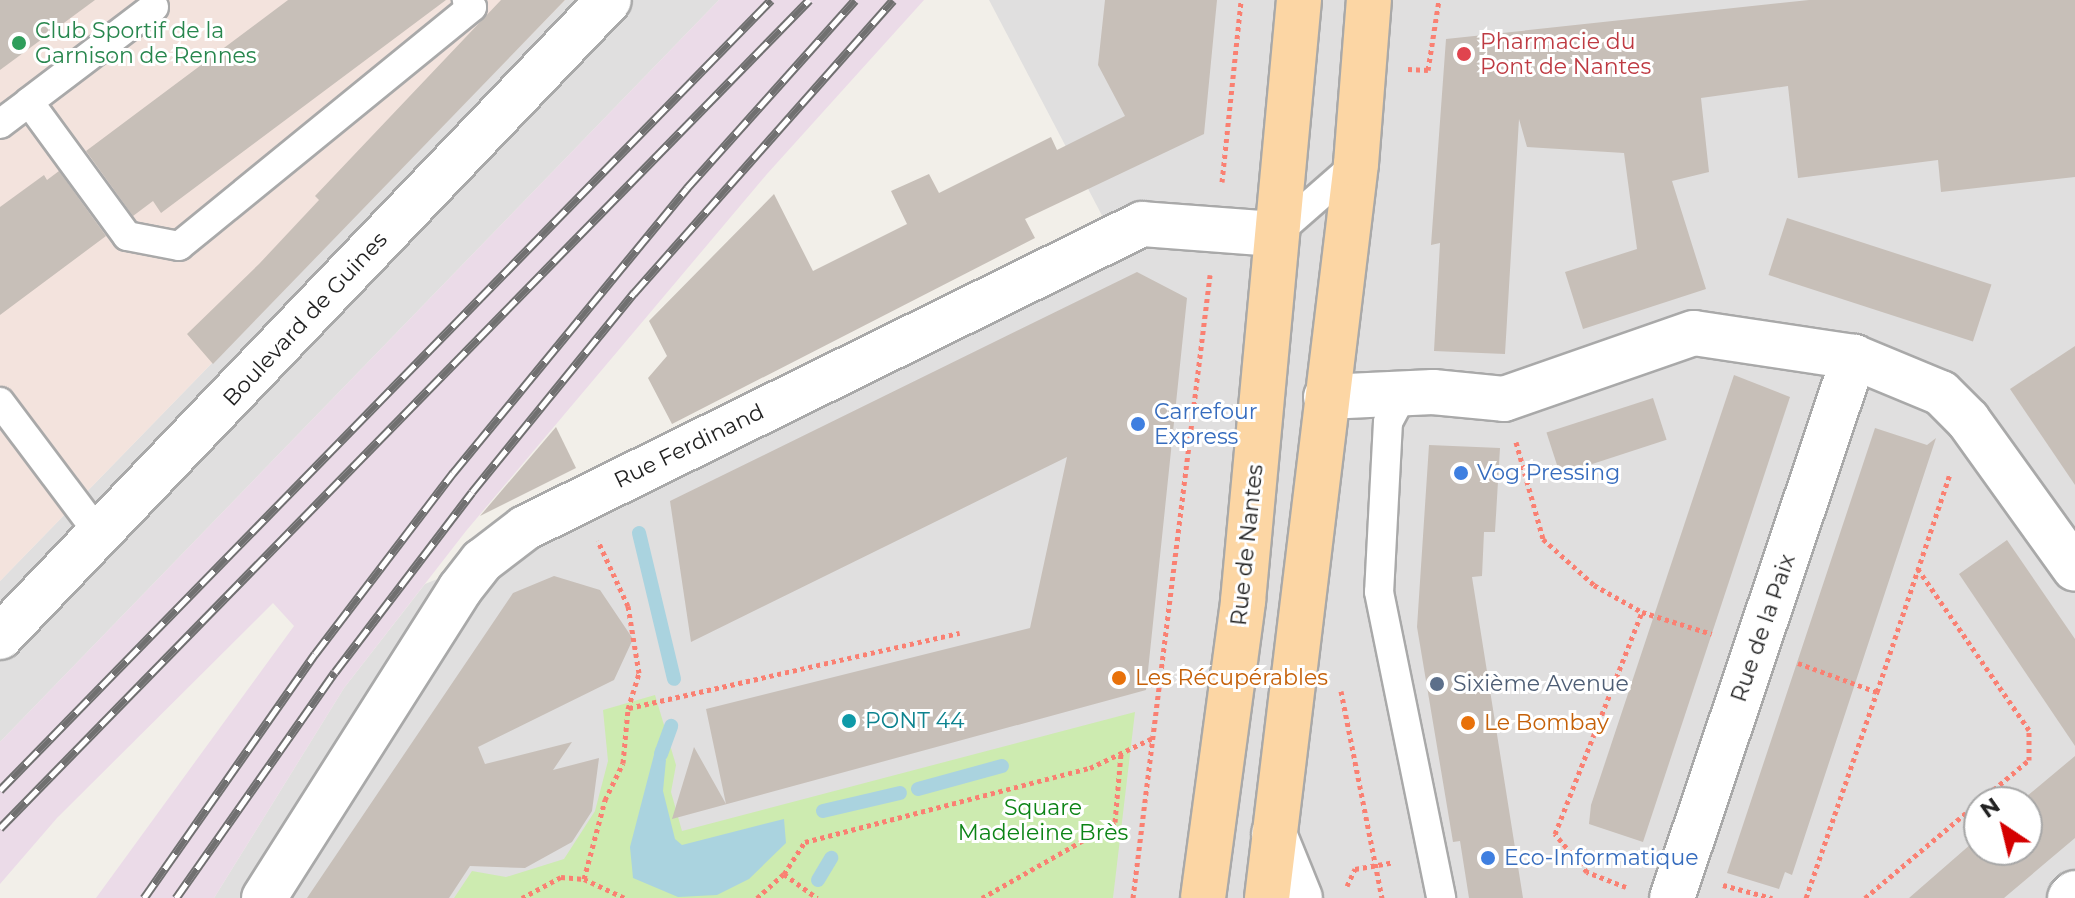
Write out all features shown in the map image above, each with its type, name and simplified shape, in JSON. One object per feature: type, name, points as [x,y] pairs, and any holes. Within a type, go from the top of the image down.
[{"type":"main road","name":"Rue de Nantes","points":[[1203,898],[1243,601],[1299,0]]},
{"type":"main road","points":[[1267,898],[1356,164],[1369,0]]},
{"type":"street","name":"Boulevard de Guines","points":[[0,637],[609,0]]},
{"type":"street","name":"Rue Ferdinand","points":[[264,898],[482,561],[525,528],[1142,224],[1276,234]]},
{"type":"street","points":[[1326,397],[1402,396],[1433,392],[1504,399],[1694,333],[1854,357],[1941,393],[1968,420],[2075,569]]},
{"type":"street","name":"Rue de la Paix","points":[[1656,895],[1854,357]]},
{"type":"street","points":[[1274,834],[1300,898]]},
{"type":"street","points":[[2070,898],[2075,893]]},
{"type":"lane","points":[[29,102],[127,236],[179,246],[472,7],[467,0]]},
{"type":"lane","points":[[0,124],[156,2]]},
{"type":"lane","points":[[1276,234],[1356,164]]},
{"type":"lane","points":[[1402,396],[1388,422],[1379,592],[1441,898]]},
{"type":"lane","points":[[0,402],[99,534]]},
{"type":"path","points":[[1133,898],[1216,229],[1241,0]]},
{"type":"path","points":[[577,501],[631,616],[639,673],[628,709],[623,763],[605,800],[584,879]]},
{"type":"path","points":[[1865,898],[2029,760],[2029,730],[1918,569]]},
{"type":"path","points":[[1642,612],[1555,834],[1587,872],[1656,895]]},
{"type":"path","points":[[628,709],[960,633]]},
{"type":"path","points":[[1339,686],[1382,898]]},
{"type":"path","points":[[1806,898],[1877,692]]},
{"type":"path","points":[[757,898],[784,874],[805,842],[1090,768],[1153,737]]},
{"type":"path","points":[[982,898],[1115,822],[1121,753]]},
{"type":"path","points":[[1341,898],[1355,869],[1432,855]]},
{"type":"path","points":[[784,874],[817,898]]},
{"type":"path","points":[[522,898],[561,877],[584,879],[625,898]]},
{"type":"shaded area","points":[[0,0],[565,0],[0,581]]},
{"type":"shaded area","points":[[565,0],[719,0],[0,742],[0,581]]},
{"type":"shaded area","points":[[719,0],[924,0],[767,174],[466,531],[344,688],[214,898],[96,898],[294,626],[273,603],[57,818],[0,884],[0,742]]},
{"type":"shaded area","points":[[989,0],[2075,0],[2075,898],[214,898],[344,688],[425,584],[565,527],[1118,246]]},
{"type":"green space","name":"Square Madeleine Brès","points":[[655,695],[676,765],[671,792],[682,831],[1135,712],[1113,898],[454,898],[472,871],[506,877],[564,859],[595,811],[608,761],[603,710]]},
{"type":"water","points":[[656,747],[666,760],[663,791],[675,839],[682,845],[784,819],[786,843],[749,879],[717,895],[678,897],[633,878],[630,847]]},
{"type":"building","name":"Club Sportif de la Garnison de Rennes","points":[[0,0],[95,0],[0,70]]},
{"type":"building","points":[[288,0],[446,0],[161,213],[153,201],[133,216],[86,151]]},
{"type":"building","points":[[501,0],[565,0],[213,364],[187,334],[259,264],[319,200],[315,196]]},
{"type":"building","points":[[1105,0],[1217,0],[1204,134],[1025,219],[1035,238],[672,424],[648,378],[667,356],[649,321],[774,194],[813,271],[907,224],[891,191],[929,174],[939,193],[1051,137],[1057,150],[1125,116],[1098,65]]},
{"type":"building","points":[[1809,0],[2075,0],[2075,177],[1941,192],[1938,160],[1798,178],[1788,86],[1701,98],[1709,172],[1672,181],[1706,289],[1583,329],[1565,272],[1637,249],[1624,153],[1527,147],[1519,119],[1505,354],[1434,351],[1440,243],[1431,245],[1446,39]]},
{"type":"building","points":[[59,171],[106,236],[0,315],[0,207],[44,175],[47,180]]},
{"type":"building","points":[[1787,218],[1991,284],[1973,342],[1768,275]]},
{"type":"building","points":[[1137,272],[1187,298],[1146,690],[672,819],[694,747],[726,804],[706,709],[1030,628],[1067,457],[691,642],[670,501]]},
{"type":"building","points":[[2075,346],[2075,485],[2010,389]]},
{"type":"building","points":[[1734,375],[1790,397],[1643,842],[1589,824],[1591,805]]},
{"type":"building","points":[[1653,398],[1667,440],[1560,474],[1546,433]]},
{"type":"building","points":[[556,427],[576,468],[480,516]]},
{"type":"building","points":[[1875,428],[1927,445],[1936,438],[1792,875],[1785,872],[1779,889],[1727,873]]},
{"type":"building","points":[[1429,445],[1500,448],[1495,532],[1484,532],[1482,576],[1472,577],[1523,898],[1469,898],[1460,841],[1453,842],[1417,627]]},
{"type":"building","points":[[2007,540],[2075,639],[2075,746],[1959,574]]},
{"type":"building","points":[[554,576],[600,590],[633,639],[614,680],[478,747],[485,764],[572,742],[553,770],[599,758],[592,811],[572,842],[525,868],[470,866],[449,898],[307,898],[513,593]]},
{"type":"building","points":[[2075,756],[2075,838],[2043,865],[2043,786],[2039,786]]},
{"type":"building","points":[[1963,851],[1963,866],[2042,866],[2004,898],[1909,898]]},
{"type":"waterway","points":[[639,533],[674,679]]},
{"type":"waterway","points":[[661,754],[671,726]]},
{"type":"waterway","points":[[918,789],[1002,766]]},
{"type":"waterway","points":[[823,811],[900,793]]},
{"type":"waterway","points":[[818,880],[831,858]]},
{"type":"railway","points":[[0,790],[771,0]]},
{"type":"railway","points":[[0,828],[809,0]]},
{"type":"railway","points":[[144,898],[315,654],[453,473],[687,188],[855,0]]},
{"type":"railway","points":[[176,898],[335,672],[472,492],[634,293],[893,0]]},
{"type":"place","name":"Club Sportif de la Garnison de Rennes","points":[[19,43]]},
{"type":"place","name":"Pharmacie du Pont de Nantes","points":[[1464,54]]},
{"type":"place","name":"Carrefour Express","points":[[1138,424]]},
{"type":"place","name":"Vog Pressing","points":[[1461,473]]},
{"type":"place","name":"Les Récupérables","points":[[1119,678]]},
{"type":"place","name":"Sixième Avenue","points":[[1437,684]]},
{"type":"place","name":"PONT 44","points":[[849,721]]},
{"type":"place","name":"Le Bombay","points":[[1468,723]]},
{"type":"place","name":"Eco-Informatique","points":[[1488,858]]}]
